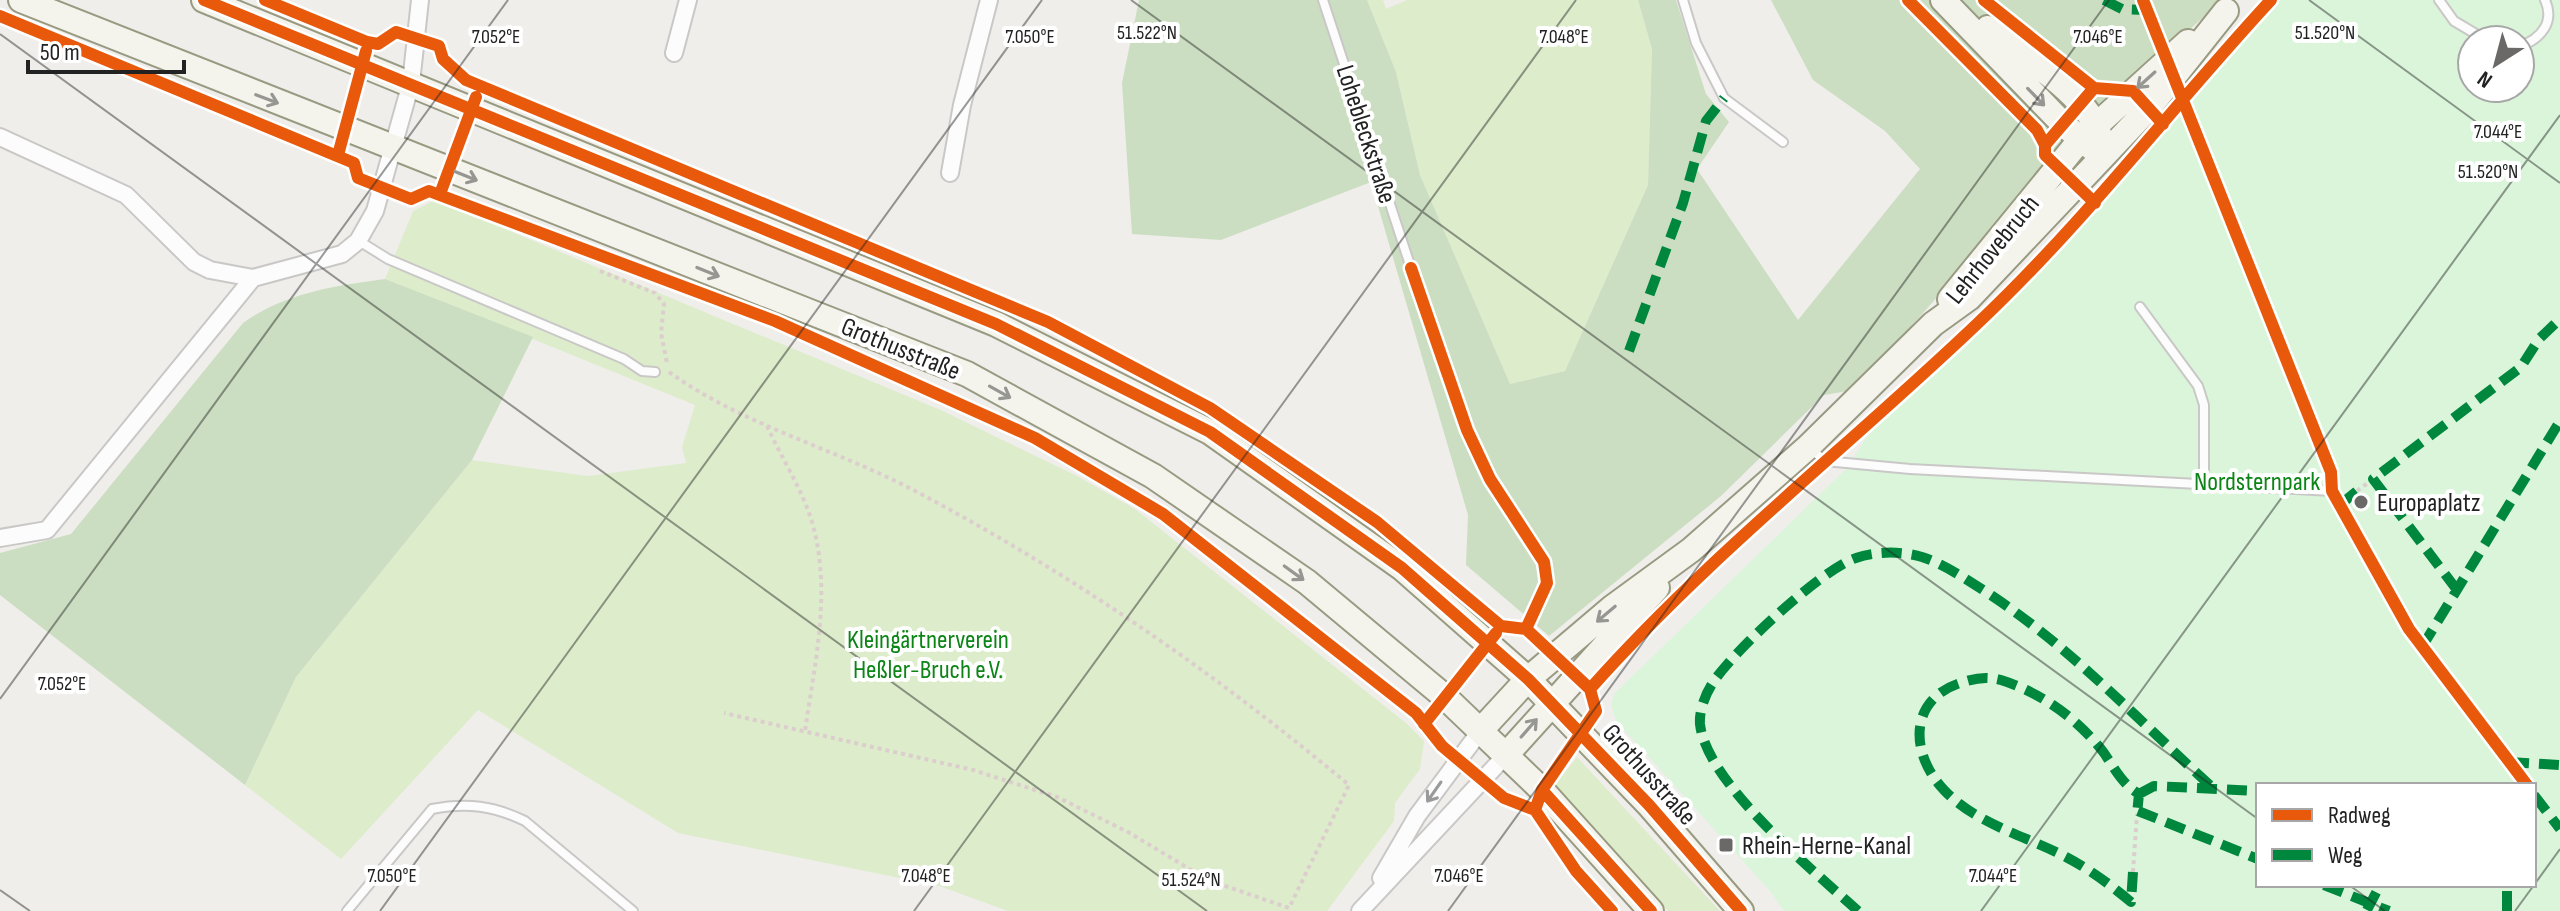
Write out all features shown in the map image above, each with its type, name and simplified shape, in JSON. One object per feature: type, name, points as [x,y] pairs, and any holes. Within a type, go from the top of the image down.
[{"type":"main road","name":"Grothusstraße","points":[[21,0],[967,374],[1153,476],[1307,582],[1393,651],[1506,755],[1651,911]]},
{"type":"main road","name":"Grothusstraße","points":[[204,0],[996,324],[1210,432],[1402,568],[1528,679],[1741,911]]},
{"type":"main road","points":[[1943,0],[2088,132],[2104,155]]},
{"type":"main road","points":[[1952,0],[2082,104],[2088,132]]},
{"type":"main road","name":"Lehrhovebruch","points":[[1933,324],[1969,273],[2088,132],[2232,6]]},
{"type":"main road","name":"Lehrhovebruch","points":[[1481,730],[1528,679],[1613,607],[1691,550],[1808,447],[1933,324],[1969,298],[2148,109],[2232,6]]},
{"type":"main road","name":"Lehrhovebruch","points":[[1506,755],[1691,550]]},
{"type":"street","points":[[0,137],[126,195],[194,262],[210,270],[253,278],[342,254],[358,241],[375,211],[411,83],[420,0]]},
{"type":"street","points":[[674,53],[688,0]]},
{"type":"street","points":[[950,173],[962,105],[989,0]]},
{"type":"street","points":[[0,538],[47,530],[253,278]]},
{"type":"street","points":[[1364,905],[1417,816],[1481,730]]},
{"type":"street","points":[[1364,905],[1506,755]]},
{"type":"lane","name":"Lohebleckstraße","points":[[1323,0],[1411,268]]},
{"type":"lane","points":[[1683,0],[1696,43],[1724,98],[1783,142]]},
{"type":"lane","points":[[2439,0],[2459,24]]},
{"type":"lane","points":[[2536,37],[2548,24],[2549,9],[2545,0]]},
{"type":"lane","points":[[358,241],[388,259],[624,359],[642,371],[655,372]]},
{"type":"lane","points":[[2140,307],[2198,386],[2204,405],[2204,484]]},
{"type":"lane","points":[[1808,447],[1825,461],[1839,463],[2332,491]]},
{"type":"lane","points":[[347,911],[432,809],[468,804],[506,812],[525,821],[633,911]]},
{"type":"path","points":[[600,271],[655,293],[664,304],[661,333],[669,372]]},
{"type":"path","points":[[655,372],[669,372],[701,395],[916,491],[1044,564],[1158,637],[1271,720],[1349,785],[1289,908],[1208,880],[1128,832],[1057,797],[973,770],[724,713]]},
{"type":"path","points":[[766,424],[811,518],[820,555],[821,625],[805,731]]},
{"type":"path","points":[[2357,491],[2373,479]]},
{"type":"path","points":[[2133,872],[2137,814]]},
{"type":"green space","points":[[1139,0],[1367,0],[1396,72],[1420,175],[1510,384],[1565,371],[1648,185],[1652,49],[1638,0],[1676,0],[1706,94],[1729,122],[1697,169],[1798,320],[1920,169],[1885,131],[1813,80],[1771,0],[2223,0],[2129,83],[1854,390],[1824,395],[1721,496],[1549,636],[1466,565],[1468,515],[1371,182],[1221,240],[1132,234],[1122,83]]},
{"type":"green space","points":[[1367,0],[1383,0],[1386,9],[1407,0],[1638,0],[1652,49],[1648,185],[1565,371],[1510,384],[1420,175],[1396,72]]},
{"type":"green space","name":"Nordsternpark","points":[[2268,0],[2560,0],[2560,911],[1784,911],[1770,891],[1616,721],[1611,704],[1615,693],[1847,468],[1877,421],[2007,303],[2110,197]]},
{"type":"green space","name":"Kleingärtnerverein Heßler-Bruch e.V.","points":[[435,200],[943,411],[1077,476],[1135,509],[1406,723],[1424,741],[1420,769],[1395,803],[1394,821],[1327,911],[1008,911],[939,886],[678,833],[478,710],[341,859],[245,785],[296,677],[472,460],[588,476],[686,463],[682,447],[695,405],[385,279],[413,211]]},
{"type":"green space","points":[[385,279],[533,337],[472,460],[296,677],[245,785],[0,595],[0,553],[71,534],[243,323],[293,298],[329,288]]},
{"type":"green space","points":[[1577,757],[1720,911],[1668,911],[1555,785]]},
{"type":"marked path","points":[[2104,0],[2122,9],[2147,10]]},
{"type":"marked path","points":[[1629,351],[1683,203],[1706,121],[1724,98]]},
{"type":"marked path","points":[[2457,590],[2373,479],[2521,367],[2539,339],[2560,319]]},
{"type":"marked path","points":[[2422,647],[2560,421]]},
{"type":"marked path","points":[[2341,504],[2357,491]]},
{"type":"marked path","points":[[1858,911],[1741,799],[1721,773],[1707,747],[1700,724],[1709,688],[1722,670],[1778,614],[1822,578],[1856,558],[1880,553],[1914,555],[1945,567],[1980,588],[2043,633],[2214,789]]},
{"type":"marked path","points":[[2133,872],[2131,902],[2075,862],[1986,821],[1957,802],[1933,776],[1925,760],[1920,745],[1923,715],[1943,691],[1960,683],[1990,678],[2016,685],[2071,718],[2094,741],[2123,781],[2139,794],[2137,814]]},
{"type":"marked path","points":[[2509,762],[2560,765]]},
{"type":"marked path","points":[[2139,794],[2154,786],[2256,791]]},
{"type":"marked path","points":[[2536,798],[2560,829]]},
{"type":"marked path","points":[[2138,811],[2256,858]]},
{"type":"marked path","points":[[2329,887],[2389,911]]},
{"type":"marked path","points":[[2367,910],[2379,887]]},
{"type":"marked path","points":[[2507,887],[2507,911]]},
{"type":"cycle path","points":[[204,0],[996,324],[1210,432],[1402,568],[1528,679],[1649,805],[1741,911]]},
{"type":"cycle path","points":[[265,0],[367,42],[378,44],[396,32],[439,46],[443,59],[466,80],[1048,322],[1210,408],[1377,522],[1501,626],[1526,629],[1590,689],[1596,711],[1542,790],[1535,810]]},
{"type":"cycle path","points":[[1908,0],[2037,130],[2045,145]]},
{"type":"cycle path","points":[[1984,0],[2094,88]]},
{"type":"cycle path","points":[[2143,0],[2331,472],[2332,491],[2409,629],[2525,783]]},
{"type":"cycle path","points":[[1590,689],[1682,593],[2017,285],[2271,0]]},
{"type":"cycle path","points":[[0,16],[354,163],[358,178],[411,199],[429,191],[775,321],[1035,438],[1163,514],[1416,713],[1442,746],[1504,798],[1535,810],[1576,871],[1612,911]]},
{"type":"cycle path","points":[[338,155],[366,51]]},
{"type":"cycle path","points":[[2095,203],[2045,155],[2045,145],[2094,88],[2133,91],[2163,124]]},
{"type":"cycle path","points":[[440,194],[476,97]]},
{"type":"cycle path","points":[[1411,268],[1467,430],[1490,479],[1544,562],[1547,583],[1526,629]]},
{"type":"cycle path","points":[[1424,724],[1496,633]]},
{"type":"cycle path","points":[[1542,790],[1651,911]]},
{"type":"place","name":"Europaplatz","points":[[2361,502]]},
{"type":"place","name":"Rhein-Herne-Kanal","points":[[1726,845]]}]
